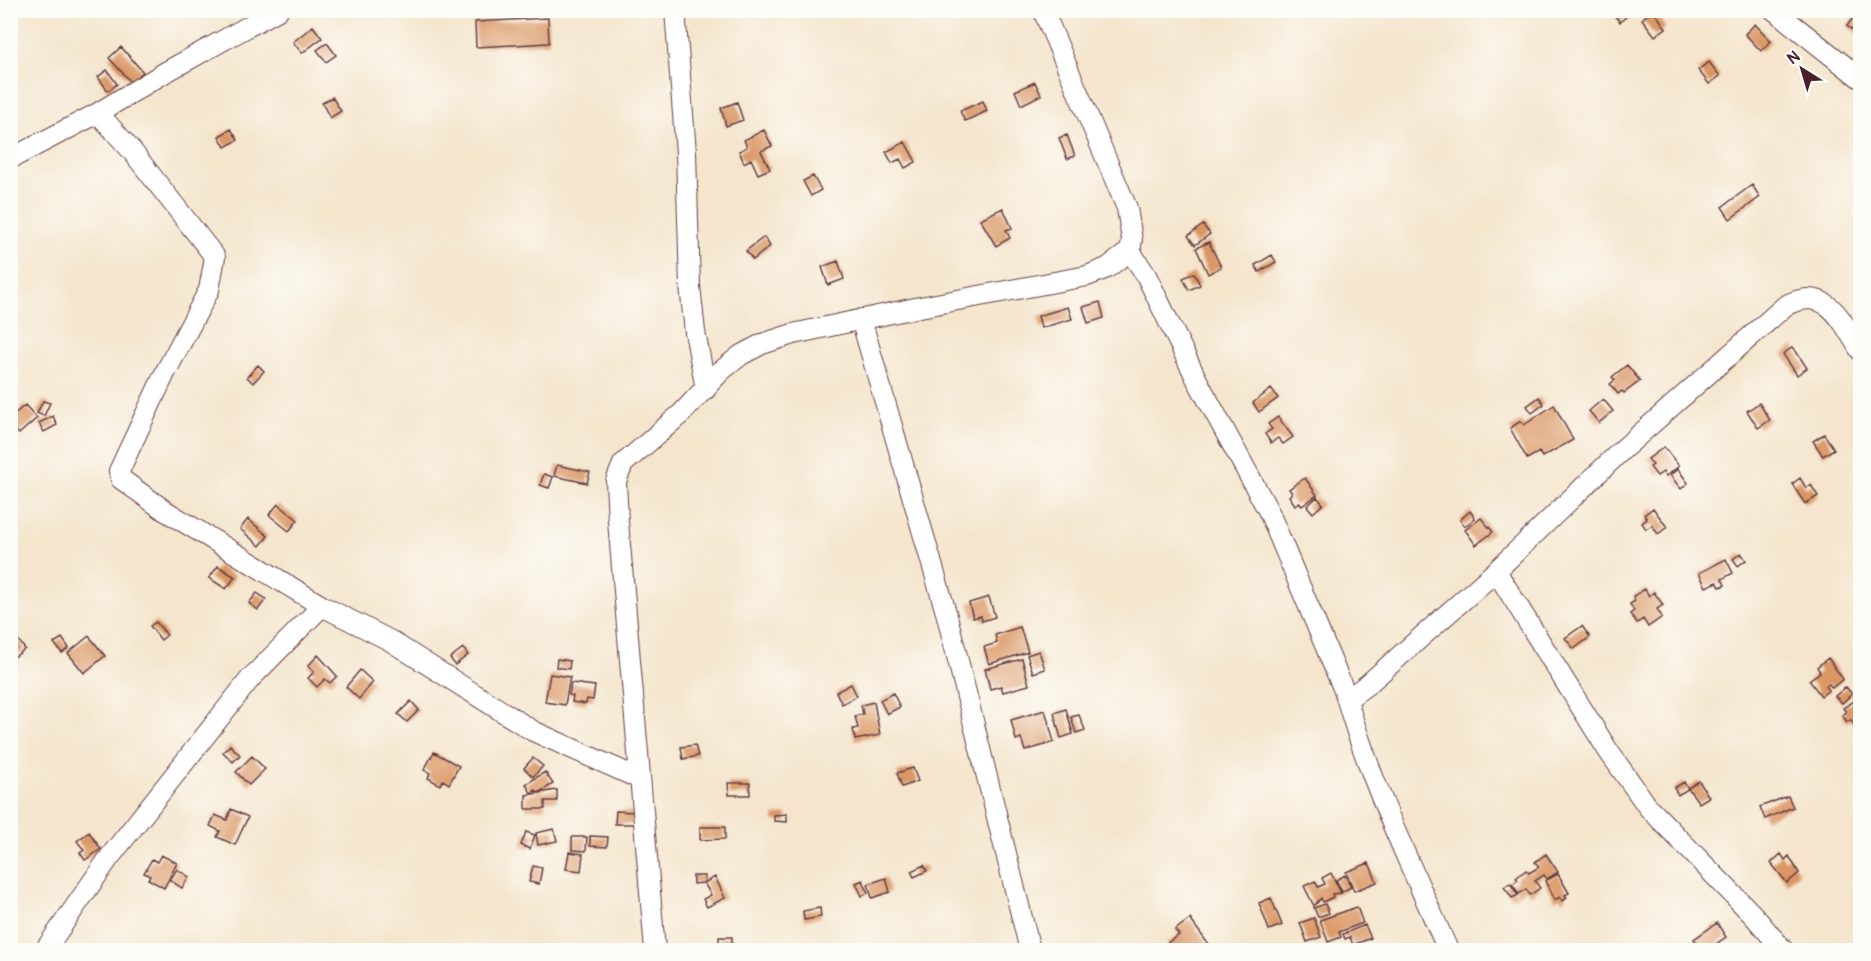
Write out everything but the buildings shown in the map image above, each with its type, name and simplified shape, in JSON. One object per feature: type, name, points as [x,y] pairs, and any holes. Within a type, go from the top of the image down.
[{"type":"street","points":[[10,159],[98,113],[164,73],[278,10]]},
{"type":"street","points":[[675,10],[686,153],[690,286],[695,332],[706,389]]},
{"type":"street","points":[[655,951],[643,834],[616,482],[623,464],[706,389],[734,360],[762,344],[792,334],[861,319],[1087,276],[1107,268],[1130,251],[1133,245],[1128,208],[1043,10]]},
{"type":"street","points":[[1774,10],[1860,78]]},
{"type":"street","points":[[98,113],[132,150],[215,257],[209,290],[137,428],[119,471],[121,479],[164,510],[322,606],[389,640],[533,731],[640,779]]},
{"type":"street","points":[[1130,251],[1146,275],[1197,380],[1269,512],[1345,693],[1356,731],[1396,834],[1448,951]]},
{"type":"street","points":[[1345,693],[1353,695],[1368,684],[1496,571],[1621,452],[1785,306],[1809,297],[1819,299],[1840,318],[1860,350]]},
{"type":"street","points":[[861,319],[947,616],[1030,951]]},
{"type":"street","points":[[1496,571],[1641,798],[1672,834],[1754,916],[1783,951]]},
{"type":"street","points":[[45,951],[109,858],[250,679],[322,606]]}]
